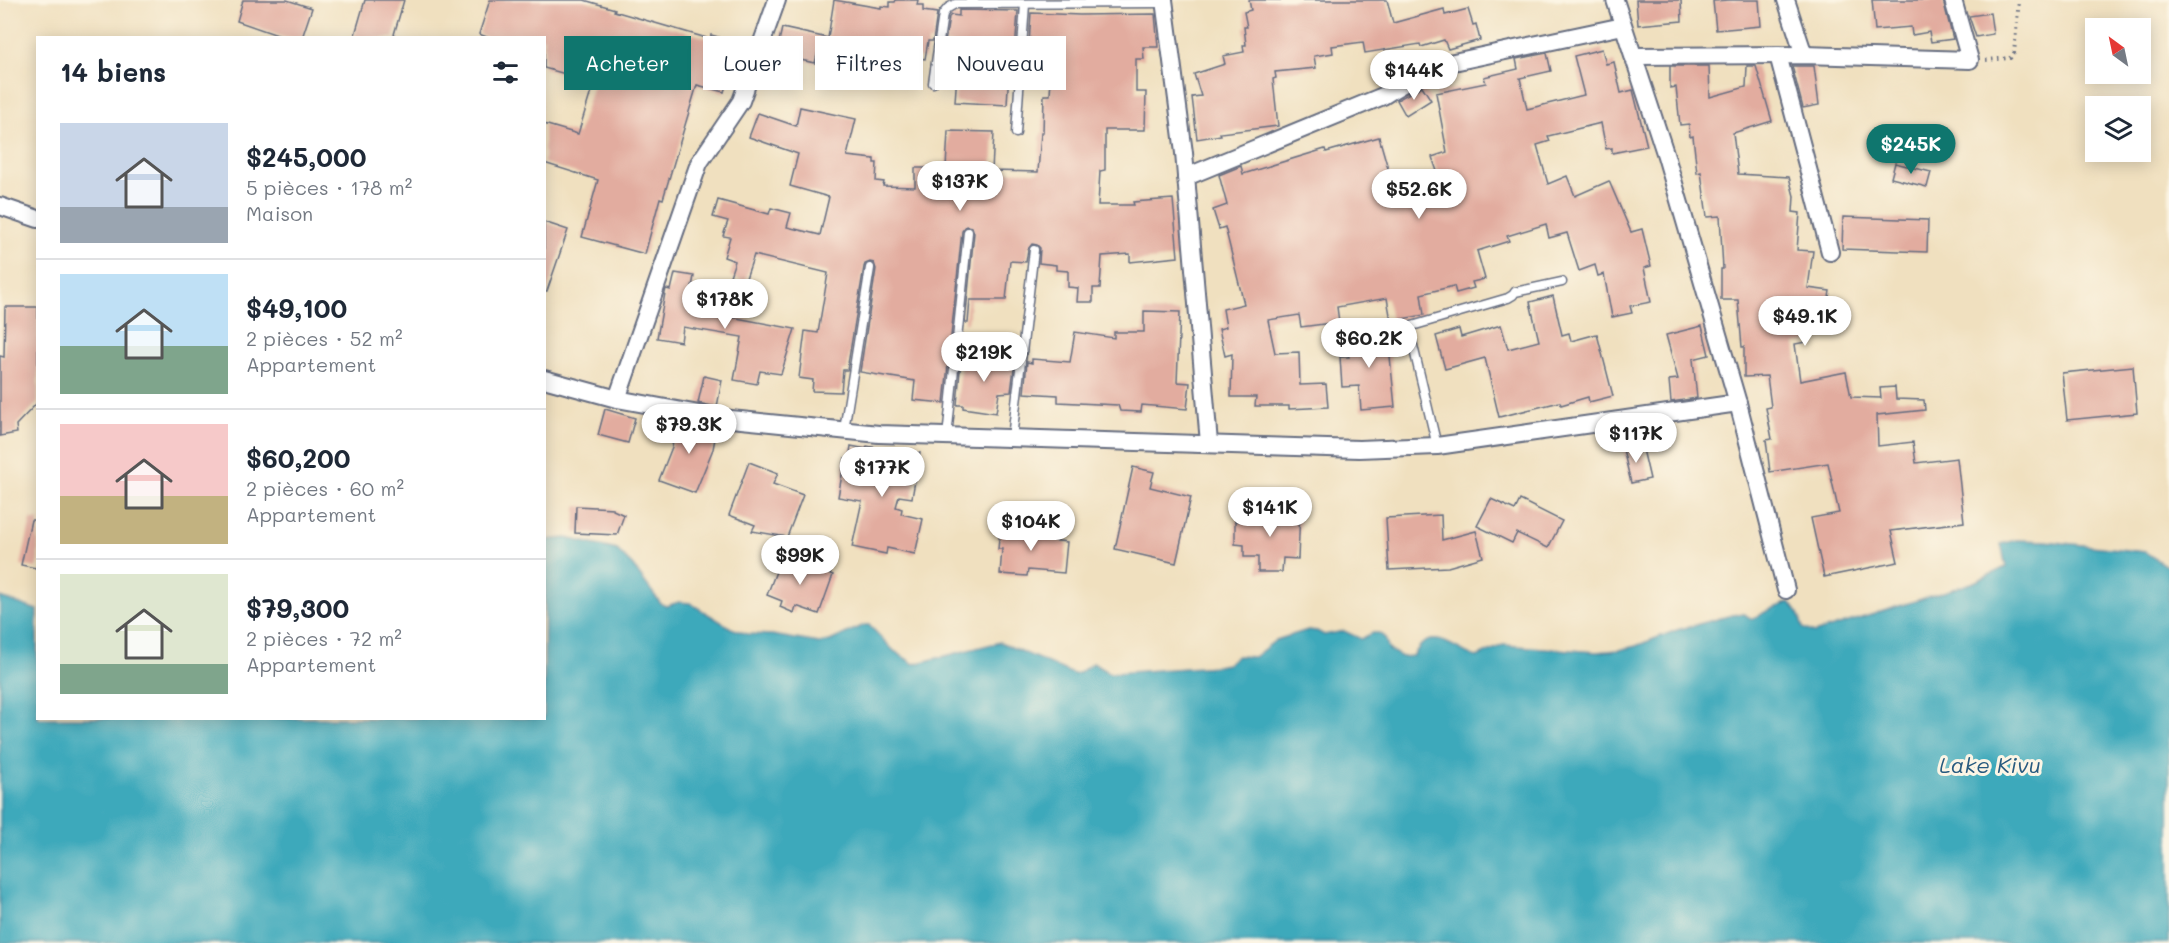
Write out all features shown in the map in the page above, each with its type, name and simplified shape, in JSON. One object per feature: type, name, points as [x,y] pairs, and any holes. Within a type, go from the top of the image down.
[{"type":"street","points":[[617,399],[699,163],[741,101],[777,0]]},
{"type":"street","points":[[1615,0],[1666,156],[1738,404],[1786,590]]},
{"type":"street","points":[[1786,0],[1804,56]]},
{"type":"street","points":[[1633,56],[1779,55],[1970,60],[1953,0]]},
{"type":"street","points":[[1164,2],[1186,177],[1209,443]]},
{"type":"street","points":[[1186,177],[1383,96],[1406,81],[1449,63],[1623,26]]},
{"type":"street","points":[[1779,55],[1830,252]]},
{"type":"street","points":[[0,206],[36,218]]},
{"type":"street","points":[[546,380],[617,399],[720,418],[879,434],[1359,449],[1437,446],[1738,404]]},
{"type":"lane","points":[[933,83],[943,14],[955,4],[1164,2]]},
{"type":"lane","points":[[1016,134],[1025,4]]},
{"type":"lane","points":[[947,437],[968,232]]},
{"type":"lane","points":[[1012,439],[1034,250]]},
{"type":"lane","points":[[844,430],[870,268]]},
{"type":"lane","points":[[1437,446],[1409,329],[1412,326],[1508,298],[1513,296],[1515,291],[1562,282]]},
{"type":"path","points":[[1970,60],[2010,58],[2014,53],[2019,0]]},
{"type":"water","name":"Lake Kivu","points":[[567,538],[617,550],[633,566],[661,604],[666,606],[679,602],[690,603],[731,628],[747,634],[772,635],[819,643],[830,641],[864,625],[869,625],[894,651],[914,664],[1000,642],[1073,674],[1079,673],[1093,663],[1109,673],[1217,666],[1227,664],[1237,656],[1254,657],[1276,640],[1308,630],[1324,635],[1344,631],[1361,639],[1373,633],[1379,633],[1385,638],[1389,650],[1402,657],[1413,656],[1422,644],[1429,640],[1443,641],[1477,657],[1503,645],[1597,652],[1619,650],[1677,630],[1732,615],[1744,614],[1752,619],[1790,602],[1798,613],[1803,628],[1814,633],[1972,583],[2006,567],[2001,544],[2016,540],[2145,552],[2169,568],[2169,943],[0,943],[0,597],[36,610],[36,720],[546,720],[546,540]]},
{"type":"building","points":[[243,0],[287,0],[312,8],[303,36],[280,36],[237,21]]},
{"type":"building","points":[[365,0],[404,0],[394,36],[355,36]]},
{"type":"building","points":[[490,0],[584,0],[703,37],[703,87],[697,85],[663,199],[660,198],[645,254],[582,237],[598,180],[546,164],[546,125],[578,134],[592,90],[691,90],[691,36],[564,36],[564,74],[546,69],[546,36],[484,36],[479,34]]},
{"type":"building","points":[[834,0],[881,8],[881,6],[890,7],[890,2],[896,0],[918,0],[917,5],[923,5],[923,11],[937,13],[933,41],[928,41],[925,59],[923,59],[923,36],[828,36]]},
{"type":"building","points":[[1249,0],[1387,0],[1393,23],[1444,9],[1445,15],[1468,9],[1473,25],[1476,24],[1480,40],[1448,49],[1444,40],[1421,47],[1420,44],[1365,53],[1363,42],[1332,46],[1333,53],[1314,56],[1316,68],[1275,72],[1276,78],[1273,79],[1278,126],[1220,133],[1221,135],[1197,139],[1192,97],[1201,96],[1194,74],[1225,64],[1223,56],[1244,52],[1243,45],[1246,45],[1244,27],[1247,27],[1244,12],[1251,10]]},
{"type":"building","points":[[1636,0],[1681,0],[1682,21],[1638,25]]},
{"type":"building","points":[[1759,0],[1761,26],[1716,30],[1713,1]]},
{"type":"building","points":[[1872,0],[1943,0],[1953,39],[1931,42],[1929,32],[1912,35],[1911,27],[1875,30]]},
{"type":"building","points":[[959,10],[1018,11],[1016,36],[946,36],[949,17],[959,16]]},
{"type":"building","points":[[1031,13],[1155,14],[1158,47],[1143,47],[1144,59],[1136,59],[1136,92],[1146,92],[1145,130],[1105,130],[1105,170],[1100,171],[1098,205],[1134,205],[1133,202],[1173,199],[1178,257],[1130,262],[1130,254],[1102,256],[1100,288],[1093,288],[1093,302],[1077,302],[1078,288],[1068,287],[1068,271],[1056,270],[1056,265],[1039,263],[1040,248],[1032,244],[1028,249],[1026,262],[1010,261],[1006,300],[970,300],[968,323],[965,323],[974,233],[972,227],[966,226],[962,231],[944,403],[913,400],[915,381],[860,372],[876,269],[874,263],[870,262],[864,267],[847,370],[843,370],[841,392],[812,391],[813,380],[799,378],[805,331],[818,333],[828,273],[754,255],[745,281],[730,276],[735,261],[724,257],[730,237],[723,236],[728,221],[713,217],[718,200],[769,214],[771,208],[791,213],[787,227],[820,235],[829,197],[790,186],[798,154],[749,137],[758,113],[796,126],[800,107],[856,119],[847,156],[874,159],[874,163],[877,163],[876,181],[884,182],[883,186],[915,187],[915,168],[946,168],[948,131],[994,132],[992,171],[1038,172],[1041,133],[1043,133],[1044,95],[1050,95],[1050,90],[1066,90],[1066,36],[1030,36]]},
{"type":"building","points":[[1990,13],[1993,34],[1976,37],[1969,16]]},
{"type":"building","points":[[782,28],[819,36],[815,36],[815,63],[803,61],[803,36],[780,36]]},
{"type":"building","points":[[1602,49],[1606,64],[1614,62],[1621,93],[1633,90],[1647,146],[1612,153],[1612,148],[1606,149],[1601,123],[1548,136],[1550,141],[1537,145],[1548,184],[1567,176],[1575,196],[1609,181],[1631,232],[1642,229],[1651,266],[1644,268],[1651,302],[1630,306],[1632,313],[1612,317],[1604,274],[1598,276],[1595,265],[1579,271],[1567,233],[1549,238],[1546,224],[1507,236],[1509,241],[1477,251],[1485,279],[1472,282],[1474,288],[1456,293],[1454,286],[1421,294],[1424,315],[1391,321],[1387,298],[1337,307],[1339,322],[1301,327],[1299,315],[1268,320],[1275,353],[1299,352],[1300,385],[1326,384],[1328,407],[1289,409],[1289,406],[1255,406],[1256,397],[1231,397],[1232,354],[1225,356],[1219,329],[1226,327],[1223,309],[1244,304],[1225,227],[1219,229],[1213,210],[1227,205],[1219,175],[1241,166],[1243,174],[1325,149],[1326,152],[1379,137],[1397,200],[1444,191],[1432,157],[1447,152],[1436,93],[1486,83],[1484,77],[1518,69],[1516,59],[1547,53],[1551,71],[1520,78],[1527,109],[1584,95],[1574,56]]},
{"type":"building","points":[[1670,66],[1709,66],[1710,97],[1746,87],[1747,66],[1756,66],[1772,121],[1733,133],[1738,174],[1789,177],[1794,196],[1793,212],[1800,213],[1797,250],[1813,251],[1808,288],[1830,291],[1825,321],[1802,318],[1806,342],[1795,344],[1800,381],[1846,372],[1851,397],[1881,398],[1880,388],[1895,387],[1896,399],[1924,400],[1925,410],[1877,415],[1878,446],[1913,442],[1916,463],[1957,458],[1964,522],[1891,531],[1898,562],[1824,577],[1811,518],[1839,513],[1828,463],[1770,472],[1766,440],[1772,439],[1766,408],[1771,407],[1767,376],[1744,377],[1744,347],[1742,347],[1738,300],[1721,300],[1721,269],[1723,269],[1720,216],[1707,217],[1701,172],[1697,173],[1693,136],[1690,137],[1689,124],[1680,125],[1676,87],[1670,88]]},
{"type":"building","points":[[1792,66],[1814,66],[1819,105],[1803,108]]},
{"type":"building","points":[[1422,86],[1431,100],[1406,116],[1397,100]]},
{"type":"building","points":[[956,90],[1008,90],[1007,105],[955,102]]},
{"type":"building","points":[[1895,163],[1931,172],[1927,187],[1891,178]]},
{"type":"building","points":[[1843,217],[1928,220],[1927,252],[1842,249]]},
{"type":"building","points":[[546,223],[568,230],[546,291]]},
{"type":"building","points":[[675,273],[694,276],[691,293],[723,299],[720,315],[795,329],[781,374],[760,371],[757,384],[734,380],[742,337],[683,327],[681,342],[657,338],[666,289],[671,290]]},
{"type":"building","points":[[1553,296],[1562,335],[1569,333],[1571,341],[1597,334],[1613,396],[1589,402],[1588,397],[1561,405],[1560,402],[1499,417],[1485,358],[1445,369],[1436,336],[1459,329],[1461,337],[1501,325],[1508,349],[1539,341],[1530,302]]},
{"type":"building","points":[[5,307],[36,307],[36,404],[16,425],[17,433],[0,436],[0,356],[4,357]]},
{"type":"building","points":[[1144,311],[1180,312],[1177,382],[1190,383],[1187,409],[1142,405],[1141,412],[1120,411],[1118,405],[1058,402],[1058,395],[1024,393],[1027,362],[1032,363],[1032,359],[1070,362],[1075,332],[1114,338],[1114,332],[1144,332]]},
{"type":"building","points":[[1702,326],[1709,355],[1693,359],[1697,398],[1671,402],[1669,380],[1678,379],[1666,335]]},
{"type":"building","points":[[1386,328],[1395,407],[1361,410],[1359,386],[1342,387],[1340,357],[1349,357],[1344,337]]},
{"type":"building","points":[[987,356],[1015,360],[1011,392],[999,393],[996,413],[957,405],[961,359],[986,362]]},
{"type":"building","points":[[2133,366],[2137,413],[2067,420],[2062,373]]},
{"type":"building","points":[[704,376],[722,380],[717,407],[698,403]]},
{"type":"building","points":[[605,409],[635,418],[628,443],[598,435]]},
{"type":"building","points":[[676,420],[717,428],[713,449],[695,493],[659,480],[672,447]]},
{"type":"building","points":[[1642,445],[1650,479],[1631,483],[1623,449]]},
{"type":"building","points":[[851,446],[920,453],[912,498],[899,496],[896,507],[902,509],[901,514],[923,519],[915,554],[887,548],[886,554],[852,547],[862,501],[838,497],[845,458],[849,459]]},
{"type":"building","points":[[749,462],[778,473],[773,484],[803,495],[787,537],[752,531],[755,525],[729,515]]},
{"type":"building","points":[[1133,467],[1154,472],[1150,487],[1191,497],[1176,563],[1115,549]]},
{"type":"building","points":[[1491,499],[1515,510],[1520,500],[1562,521],[1548,548],[1517,533],[1512,543],[1477,526]]},
{"type":"building","points":[[576,506],[613,508],[624,515],[617,535],[575,533]]},
{"type":"building","points":[[1273,509],[1300,509],[1298,559],[1283,558],[1282,572],[1258,572],[1258,557],[1244,557],[1244,545],[1235,544],[1235,521],[1246,521],[1245,515],[1273,516]]},
{"type":"building","points":[[1441,515],[1442,540],[1476,531],[1483,557],[1448,567],[1389,570],[1386,518]]},
{"type":"building","points":[[31,520],[36,520],[36,568],[21,565]]},
{"type":"building","points":[[1032,528],[1051,529],[1050,540],[1067,542],[1064,573],[1028,570],[1027,576],[1000,574],[1002,549],[998,549],[1000,529],[1031,531]]},
{"type":"building","points":[[782,556],[833,575],[819,614],[796,606],[794,613],[780,607],[782,601],[767,595]]}]
